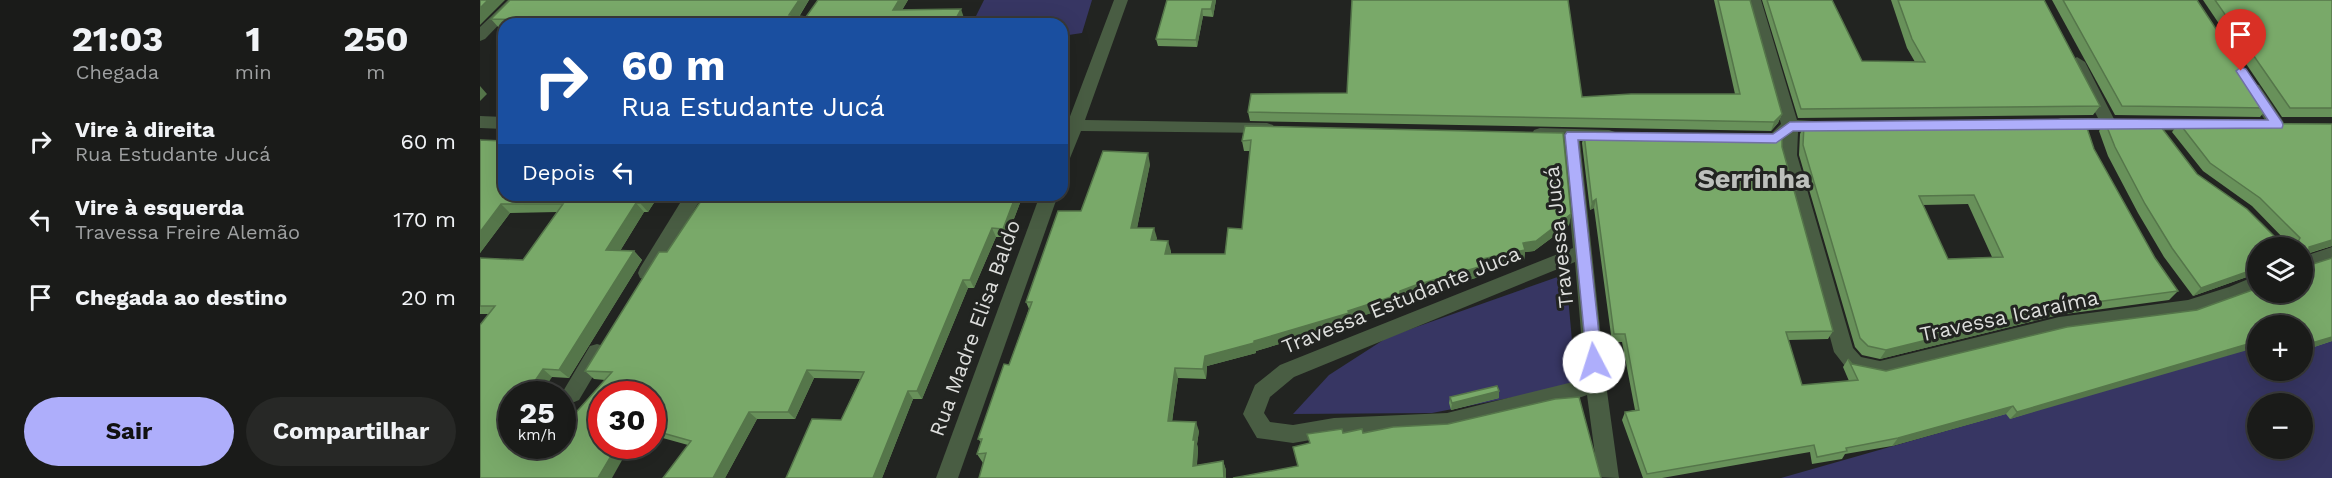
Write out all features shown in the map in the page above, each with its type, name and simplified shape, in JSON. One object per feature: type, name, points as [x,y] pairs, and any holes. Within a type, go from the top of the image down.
[{"type":"street","points":[[480,36],[516,0]]},
{"type":"street","points":[[1121,0],[1068,125],[1287,129]]},
{"type":"street","points":[[1754,0],[1790,126]]},
{"type":"street","points":[[2071,52],[2109,124]]},
{"type":"street","points":[[2245,77],[2283,125],[2255,125]]},
{"type":"street","points":[[480,122],[498,123]]},
{"type":"street","points":[[2088,123],[2091,143]]},
{"type":"street","points":[[2040,124],[2222,125]]},
{"type":"street","points":[[1742,138],[1776,139],[1790,126],[1838,126]]},
{"type":"street","name":"Travessa Icaraíma","points":[[1790,126],[1789,155],[1844,352],[1855,364],[1880,369],[2060,325],[2182,300],[2235,293],[2247,287]]},
{"type":"street","points":[[1524,134],[1628,136]]},
{"type":"street","name":"Travessa Jucá","points":[[1571,135],[1596,384],[1609,477]]},
{"type":"street","points":[[636,289],[689,201]]},
{"type":"street","name":"Rua Madre Elisa Baldo","points":[[947,478],[1047,201]]},
{"type":"street","name":"Travessa Estudante Juca","points":[[1584,251],[1287,371],[1262,391],[1253,414],[1264,431],[1293,434],[1344,426],[1414,425],[1447,422],[1562,395],[1596,384]]},
{"type":"street","points":[[2313,261],[2332,255]]},
{"type":"street","points":[[576,387],[607,337]]},
{"type":"shaded area","points":[[984,0],[1092,0],[1082,33],[1068,35],[1068,18],[975,18]]},
{"type":"shaded area","points":[[1566,274],[1576,385],[1432,413],[1293,414],[1329,375],[1388,337]]},
{"type":"shaded area","points":[[2332,321],[2332,478],[1781,478],[2247,345],[2247,381],[2313,381],[2313,326]]},
{"type":"building","points":[[480,0],[488,0],[480,8]]},
{"type":"building","points":[[510,0],[799,0],[789,15],[806,17],[818,0],[899,0],[893,10],[961,9],[956,18],[491,19]]},
{"type":"building","points":[[1167,0],[1213,0],[1211,9],[1202,9],[1196,40],[1156,39]]},
{"type":"building","points":[[1352,0],[1568,0],[1582,97],[1631,94],[1740,94],[1718,0],[1750,0],[1782,114],[1774,122],[1248,112],[1251,94],[1347,93]]},
{"type":"building","points":[[1767,0],[1832,0],[1862,61],[1925,62],[1912,39],[1898,0],[2044,0],[2100,106],[1801,109]]},
{"type":"building","points":[[2063,0],[2197,0],[2268,108],[2122,106]]},
{"type":"building","points":[[2215,0],[2332,0],[2332,108],[2290,108]]},
{"type":"building","points":[[2085,122],[2094,149],[2155,258],[2178,291],[2066,306],[1886,350],[1868,346],[1860,338],[1803,145],[1804,125]],"holes":[[[1974,195],[2003,257],[1948,259],[1919,196]]]},
{"type":"building","points":[[2105,122],[2158,123],[2197,174],[2247,209],[2275,237],[2247,237],[2247,272],[2201,288],[2172,248],[2145,204],[2115,147]]},
{"type":"building","points":[[2179,123],[2332,124],[2332,240],[2313,246],[2313,237],[2299,237],[2260,198],[2210,163]]},
{"type":"building","points":[[1245,126],[1563,133],[1571,214],[1536,241],[1523,243],[1525,250],[1477,260],[1479,267],[1416,285],[1400,291],[1400,294],[1348,311],[1349,313],[1205,356],[1203,369],[1175,368],[1168,421],[1196,422],[1193,466],[1223,461],[1224,478],[979,478],[986,453],[977,454],[982,439],[978,439],[1004,364],[1009,365],[1032,302],[1026,302],[1058,211],[1081,211],[1103,151],[1148,153],[1131,228],[1154,228],[1151,240],[1168,241],[1165,254],[1225,254],[1228,228],[1242,229],[1251,140],[1242,141]]},
{"type":"building","points":[[1584,134],[1782,136],[1782,147],[1833,331],[1786,332],[1802,385],[1858,380],[1848,359],[1852,364],[1886,371],[2067,327],[2197,310],[2247,292],[2247,303],[2313,303],[2313,264],[2332,258],[2332,337],[2313,343],[2313,315],[2247,315],[2247,344],[2017,412],[2013,406],[1898,438],[1846,448],[1847,451],[1817,457],[1814,445],[1647,474],[1625,412],[1639,410],[1625,334],[1614,334],[1596,199],[1592,202]]},
{"type":"building","points":[[480,140],[498,141],[498,201],[642,201],[636,203],[606,250],[634,251],[559,370],[543,369],[535,381],[498,381],[498,459],[576,459],[576,412],[588,399],[588,459],[609,459],[598,478],[480,478],[480,325],[495,306],[480,306],[480,258],[523,260],[563,204],[501,204],[480,232]]},
{"type":"building","points":[[701,201],[1014,201],[1003,229],[992,228],[970,280],[963,280],[917,391],[908,391],[873,478],[786,478],[812,419],[841,420],[864,372],[807,370],[788,412],[749,412],[713,478],[663,478],[691,441],[666,434],[666,381],[604,381],[612,372],[585,371],[659,252],[667,252]]},
{"type":"building","points":[[1497,386],[1499,391],[1452,403],[1450,397]]},
{"type":"building","points":[[1579,397],[1601,478],[1233,478],[1298,466],[1293,447],[1310,443],[1307,434],[1342,429],[1343,433],[1362,429],[1363,433],[1393,427],[1448,424],[1555,399]]},
{"type":"district","name":"Serrinha","points":[[1754,179]]},
{"type":"route","points":[[1594,362],[1571,135],[1776,139],[1790,126],[2088,123],[2277,125],[2241,71]]}]
